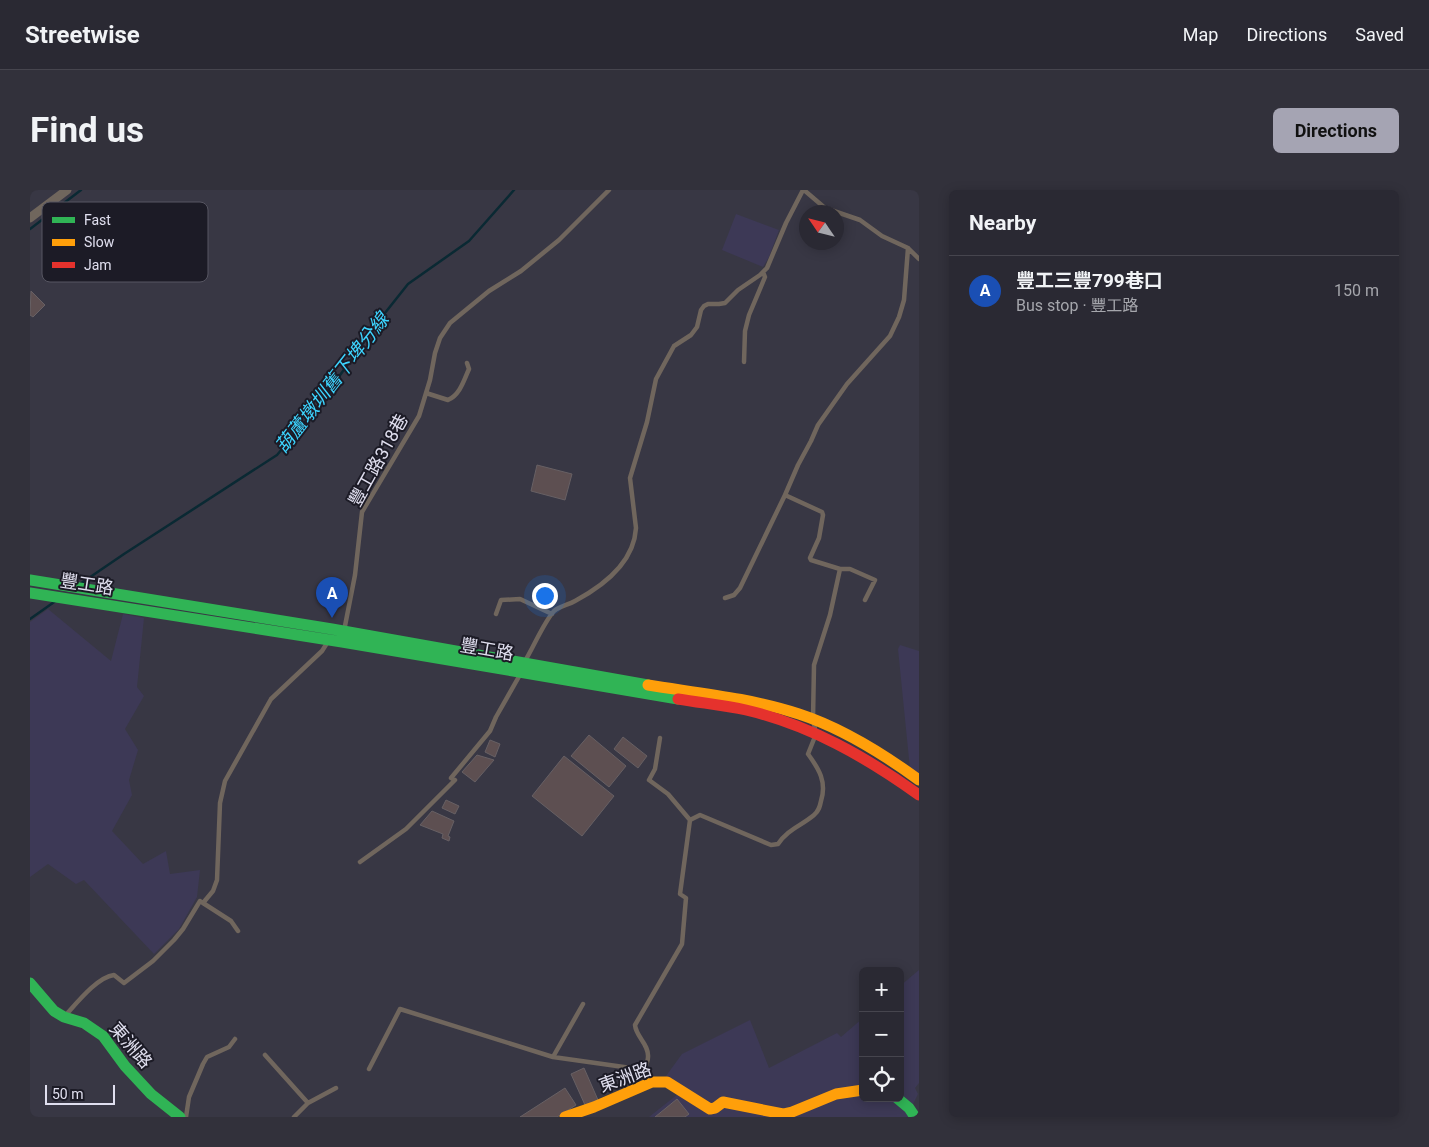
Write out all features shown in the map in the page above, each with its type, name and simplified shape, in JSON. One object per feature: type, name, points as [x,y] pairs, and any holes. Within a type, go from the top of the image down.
[{"type":"street","points":[[51,202],[67,190]]},
{"type":"street","points":[[30,218],[42,209]]},
{"type":"street","name":"豐工路","points":[[30,580],[332,629],[343,637]]},
{"type":"street","name":"豐工路","points":[[30,593],[329,641],[343,637],[787,710],[813,719],[857,741],[902,767],[919,780]]},
{"type":"street","name":"豐工路","points":[[523,667],[746,710],[776,718],[850,750],[898,779],[919,795]]},
{"type":"street","name":"東洲路","points":[[30,983],[54,1011],[64,1017],[84,1023],[97,1031],[108,1041],[126,1066],[151,1094],[180,1117]]},
{"type":"street","name":"東洲路","points":[[565,1117],[656,1081],[667,1082],[710,1109],[723,1102],[782,1114],[802,1112],[836,1094],[859,1091]]},
{"type":"street","points":[[902,1102],[915,1117]]},
{"type":"lane","name":"豐工路318巷","points":[[343,637],[355,575],[362,512],[419,416],[430,380],[437,345],[450,323],[489,291],[521,271],[559,240],[609,190]]},
{"type":"lane","points":[[360,862],[406,829],[454,780],[451,778],[490,731],[552,614],[558,608],[591,591],[618,570],[630,553],[636,536],[630,487],[631,474],[647,422],[656,379],[671,350],[697,327],[700,310],[708,304],[725,302],[763,272],[770,263],[786,223],[803,190],[825,208],[860,220],[882,236],[908,248],[919,259]]},
{"type":"lane","points":[[725,598],[734,595],[740,588],[818,425],[847,384],[890,336],[900,317],[904,300],[908,248]]},
{"type":"lane","points":[[744,362],[745,331],[749,315],[764,277],[763,272]]},
{"type":"lane","points":[[426,393],[448,400],[453,398],[459,391],[470,369],[467,363]]},
{"type":"lane","points":[[785,495],[822,512],[819,538],[810,558],[812,560],[840,569],[850,569],[875,580],[865,600]]},
{"type":"lane","points":[[690,820],[700,816],[771,845],[778,844],[784,835],[815,814],[819,809],[823,796],[824,780],[819,769],[808,754],[816,734],[813,719],[814,665],[830,615],[840,569]]},
{"type":"lane","points":[[496,614],[501,600],[520,600],[552,614]]},
{"type":"lane","points":[[204,903],[213,891],[217,880],[220,804],[225,781],[272,699],[322,651],[329,641],[332,629]]},
{"type":"lane","points":[[643,1073],[648,1058],[647,1050],[636,1031],[636,1025],[682,944],[686,898],[680,894],[690,820],[668,794],[649,780],[655,769],[660,738]]},
{"type":"lane","points":[[64,1017],[80,999],[108,976],[114,975],[124,983],[153,961],[179,935],[200,902],[230,921],[238,931]]},
{"type":"lane","points":[[553,1057],[583,1004]]},
{"type":"lane","points":[[369,1069],[400,1009],[553,1057],[631,1068],[656,1081]]},
{"type":"lane","points":[[186,1117],[189,1097],[207,1057],[229,1047],[235,1039]]},
{"type":"lane","points":[[264,1055],[308,1102]]},
{"type":"lane","points":[[294,1117],[308,1102],[336,1088]]},
{"type":"shaded area","points":[[736,214],[779,230],[769,257],[763,267],[722,250]]},
{"type":"shaded area","points":[[48,609],[111,661],[123,614],[144,618],[137,687],[144,696],[125,729],[138,750],[129,780],[132,795],[112,831],[143,864],[166,851],[170,874],[200,870],[197,897],[179,929],[154,954],[84,880],[76,884],[48,864],[30,877],[30,622]]},
{"type":"shaded area","points":[[900,645],[919,651],[919,775],[910,769],[898,649]]},
{"type":"shaded area","points":[[919,970],[919,1083],[915,1088],[918,1094],[912,1106],[915,1117],[649,1117],[683,1090],[666,1076],[682,1054],[750,1020],[769,1068],[837,1033],[841,1037],[859,1021],[859,1102],[904,1102],[904,983]]},
{"type":"building","points":[[31,291],[45,305],[33,317],[30,315]]},
{"type":"building","points":[[537,465],[572,474],[565,500],[531,491]]},
{"type":"building","points":[[589,735],[626,766],[609,787],[571,756]]},
{"type":"building","points":[[623,737],[647,756],[638,768],[614,749]]},
{"type":"building","points":[[490,740],[500,744],[495,757],[485,752]]},
{"type":"building","points":[[477,755],[494,760],[475,782],[462,772]]},
{"type":"building","points":[[564,756],[614,796],[582,836],[532,796]]},
{"type":"building","points":[[446,800],[459,806],[455,814],[442,808]]},
{"type":"building","points":[[432,811],[454,821],[448,836],[450,837],[449,841],[442,838],[443,834],[420,825]]},
{"type":"building","points":[[584,1068],[598,1100],[585,1105],[571,1074]]},
{"type":"building","points":[[565,1088],[576,1105],[557,1117],[520,1117]]},
{"type":"building","points":[[677,1099],[689,1114],[685,1117],[655,1117]]},
{"type":"waterway","points":[[65,202],[81,190]]},
{"type":"waterway","name":"葫蘆墩圳舊下埤分線","points":[[80,584],[277,455],[315,410],[381,318],[408,284],[469,241],[514,190]]},
{"type":"waterway","points":[[30,229],[42,220]]},
{"type":"waterway","name":"葫蘆墩圳舊下埤分線","points":[[30,619],[57,600]]},
{"type":"traffic: fast","points":[[30,580],[332,629],[648,685]]},
{"type":"traffic: fast","points":[[30,593],[342,642],[678,699]]},
{"type":"traffic: fast","points":[[30,983],[54,1011],[64,1017],[84,1023],[103,1036],[125,1066],[151,1094],[180,1117]]},
{"type":"traffic: fast","points":[[902,1102],[915,1117]]},
{"type":"traffic: slow","points":[[648,685],[743,700],[799,714],[831,726],[861,742],[919,780]]},
{"type":"traffic: slow","points":[[565,1117],[594,1107],[652,1082],[667,1082],[710,1109],[723,1102],[783,1114],[836,1094],[859,1091]]},
{"type":"traffic: jam","points":[[678,699],[746,710],[793,724],[858,755],[919,795]]},
{"type":"place","name":"豐工三豐799巷口","points":[[332,618]]}]
